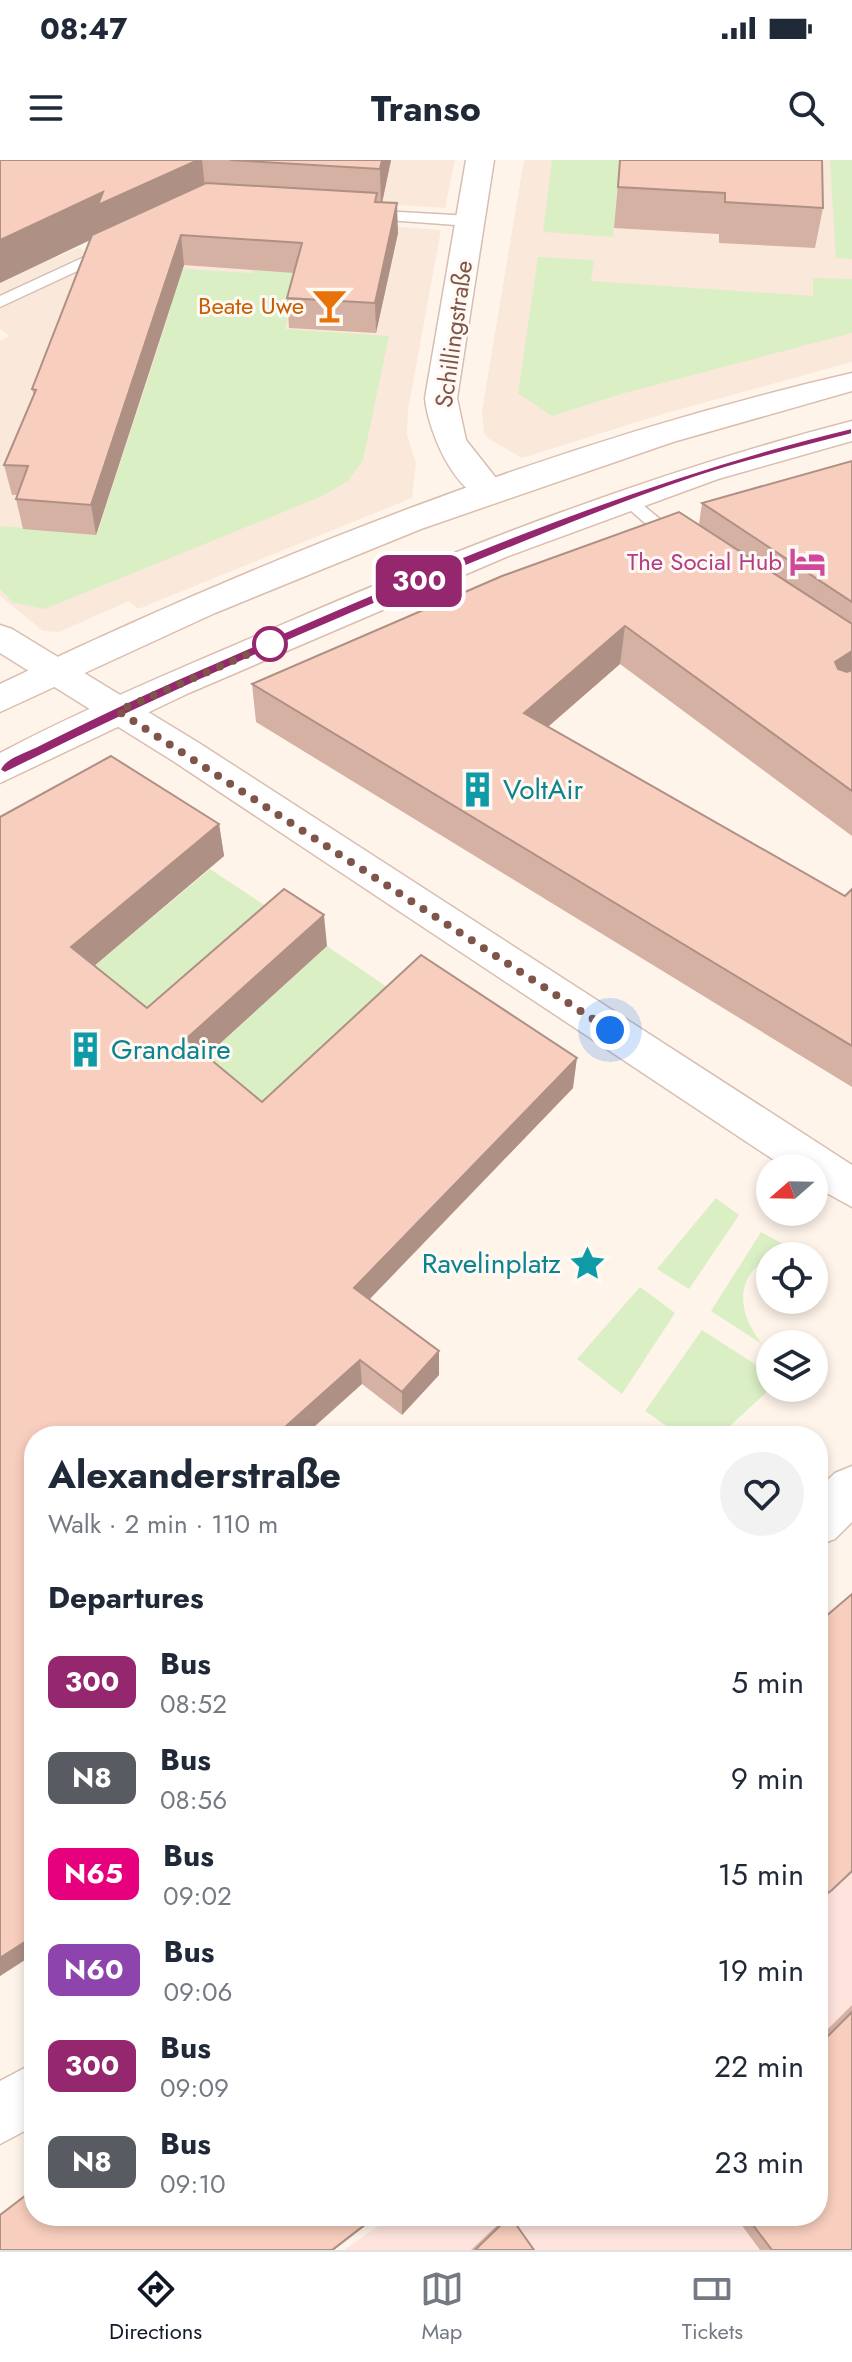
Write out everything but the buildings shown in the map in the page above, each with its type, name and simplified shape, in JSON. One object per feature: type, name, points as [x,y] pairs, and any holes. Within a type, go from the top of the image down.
[{"type":"main road","name":"Schillingstraße","points":[[480,160],[443,375],[442,425],[454,452],[491,492]]},
{"type":"main road","points":[[0,699],[54,672],[338,548],[491,492],[682,428],[852,382]]},
{"type":"main road","points":[[0,770],[118,711],[364,603],[627,498],[765,452],[852,431]]},
{"type":"main road","points":[[0,637],[852,1188]]},
{"type":"main road","points":[[828,1512],[852,1489]]},
{"type":"main road","points":[[0,2115],[24,2099]]},
{"type":"lane","points":[[354,214],[470,221]]},
{"type":"lane","points":[[0,302],[128,242]]},
{"type":"lane","points":[[627,498],[694,554]]},
{"type":"shaded area","points":[[0,160],[455,160],[445,208],[209,194],[22,232],[58,257],[79,247],[87,253],[0,294]]},
{"type":"shaded area","points":[[524,160],[852,160],[852,362],[666,413],[522,458],[489,439],[484,433],[482,411]]},
{"type":"shaded area","points":[[189,218],[324,221],[441,230],[408,410],[407,434],[416,463],[412,498],[138,609],[129,601],[59,632],[43,631],[0,596],[0,341],[10,336],[0,329],[0,309]]},
{"type":"shaded area","points":[[852,1869],[852,2250],[344,2250],[379,2226],[828,2226],[828,1892]]},
{"type":"green space","points":[[552,160],[707,160],[707,172],[619,167],[613,237],[543,232]]},
{"type":"green space","points":[[830,160],[852,160],[852,259],[836,258]]},
{"type":"green space","points":[[538,257],[594,260],[591,281],[813,296],[813,278],[852,279],[852,333],[621,394],[552,416],[518,393]]},
{"type":"green space","points":[[256,261],[301,263],[285,329],[389,336],[363,460],[348,481],[320,497],[45,609],[12,602],[0,589],[0,526],[97,534],[170,311],[172,268],[252,273]]},
{"type":"green space","points":[[210,869],[287,920],[154,1039],[80,978]]},
{"type":"green space","points":[[327,946],[406,1000],[266,1131],[192,1069]]},
{"type":"green space","points":[[716,1198],[739,1215],[689,1289],[657,1269]]},
{"type":"green space","points":[[761,1232],[779,1242],[756,1242],[756,1268],[745,1285],[745,1313],[756,1340],[711,1311]]},
{"type":"green space","points":[[640,1287],[675,1313],[622,1394],[577,1359]]},
{"type":"green space","points":[[702,1330],[756,1365],[756,1402],[730,1426],[667,1426],[645,1411]]},
{"type":"bus line","name":"300","points":[[0,770],[118,711],[364,603],[541,531],[672,481],[765,452],[852,431]]},
{"type":"place","name":"Beate Uwe","points":[[330,306]]},
{"type":"place","name":"The Social Hub","points":[[808,562]]},
{"type":"place","name":"VoltAir","points":[[477,789]]},
{"type":"place","name":"Grandaire","points":[[85,1049]]},
{"type":"place","name":"Ravelinplatz","points":[[587,1263]]},
{"type":"route","points":[[270,644],[278,641],[118,711],[212,769],[610,1030]]}]
